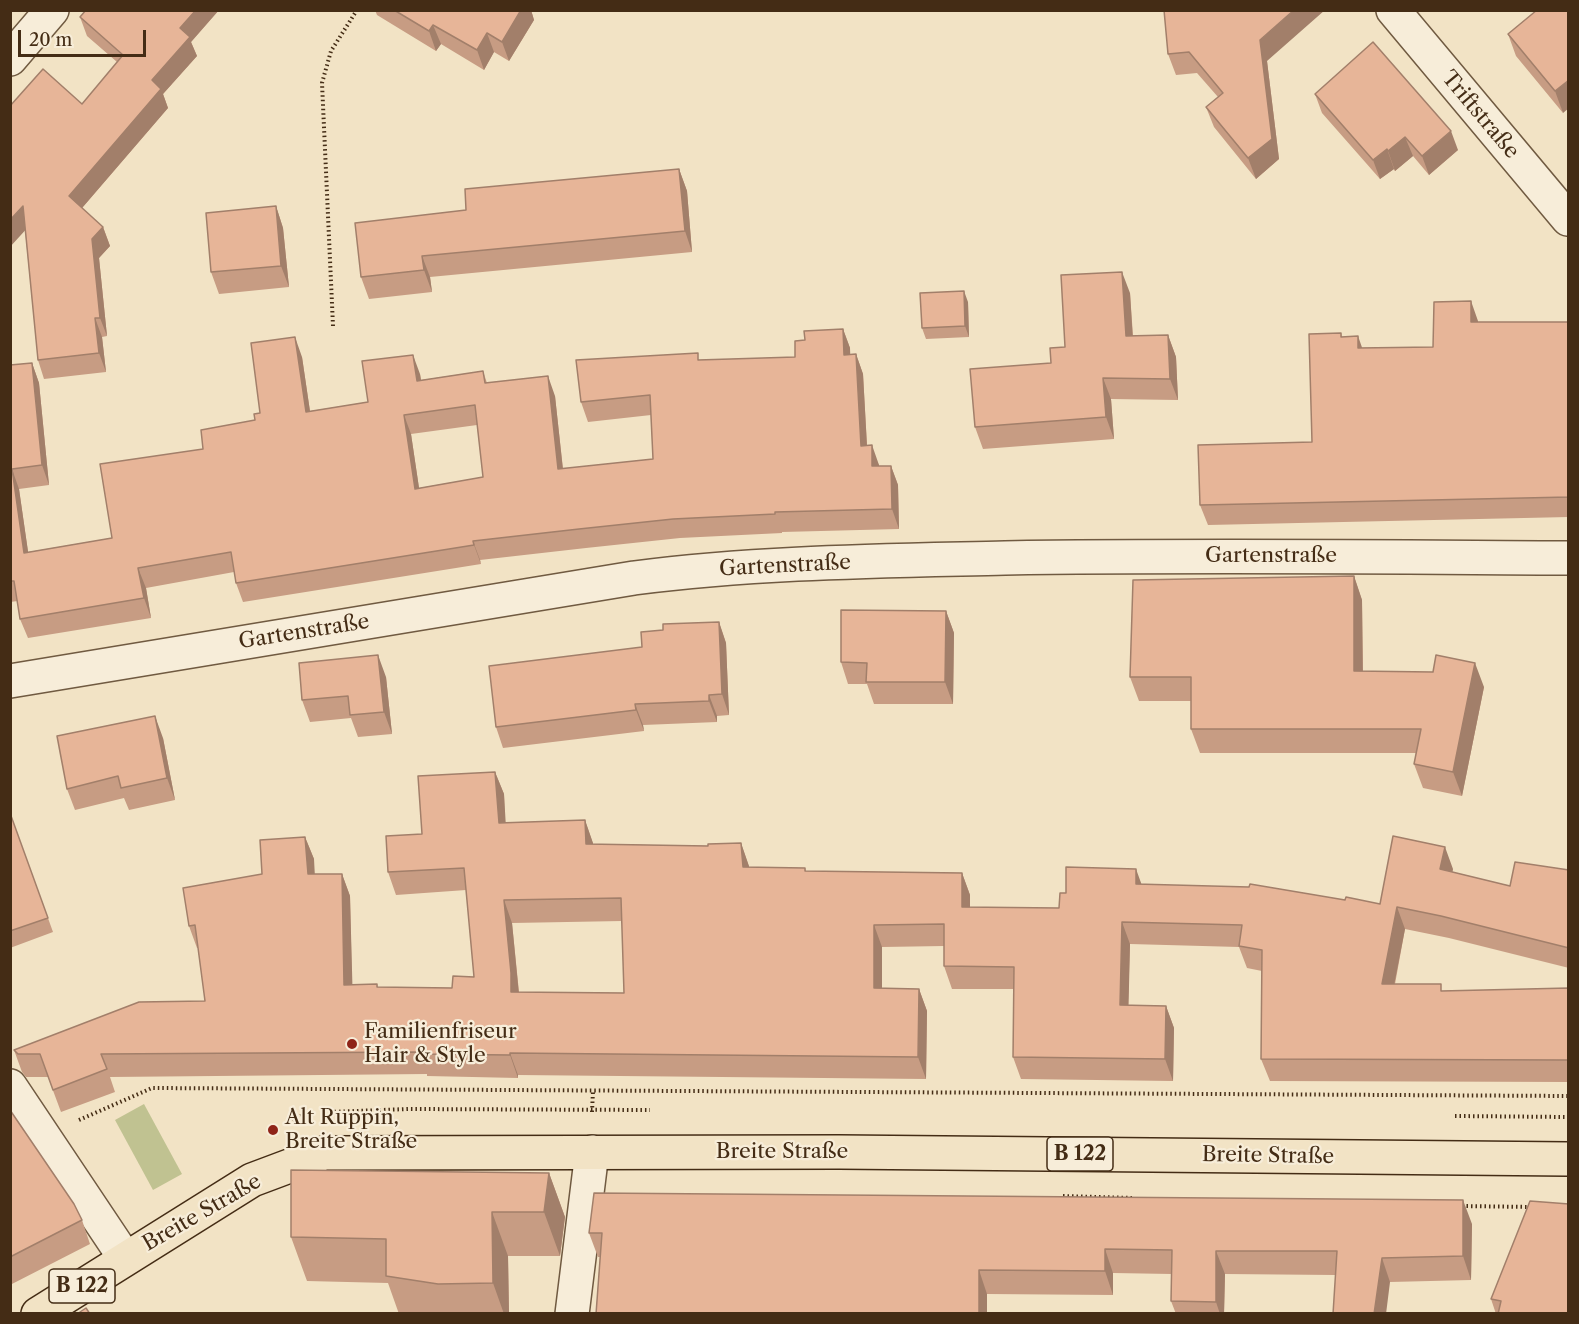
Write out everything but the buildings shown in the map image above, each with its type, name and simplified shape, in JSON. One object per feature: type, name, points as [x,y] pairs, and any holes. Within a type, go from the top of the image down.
[{"type":"main road","name":"Breite Straße","points":[[39,1314],[252,1180],[324,1152],[863,1152],[1569,1159]]},
{"type":"street","points":[[10,59],[52,10]]},
{"type":"street","name":"Triftstraße","points":[[1393,10],[1568,217]]},
{"type":"street","name":"Gartenstraße","points":[[10,681],[611,581],[695,570],[921,560],[1111,556],[1569,558]]},
{"type":"street","points":[[10,1086],[125,1258]]},
{"type":"street","points":[[573,1314],[591,1152]]},
{"type":"path","points":[[333,326],[322,83],[331,51],[357,10]]},
{"type":"path","points":[[44,1135],[152,1088],[1569,1096]]},
{"type":"path","points":[[1061,1196],[1144,1198]]},
{"type":"path","points":[[1450,1205],[1533,1207]]},
{"type":"green space","points":[[144,1104],[182,1174],[153,1190],[115,1120]]},
{"type":"place","name":"Familienfriseur Hair & Style","points":[[352,1044]]},
{"type":"place","name":"Alt Ruppin, Breite Straße","points":[[273,1130]]}]
